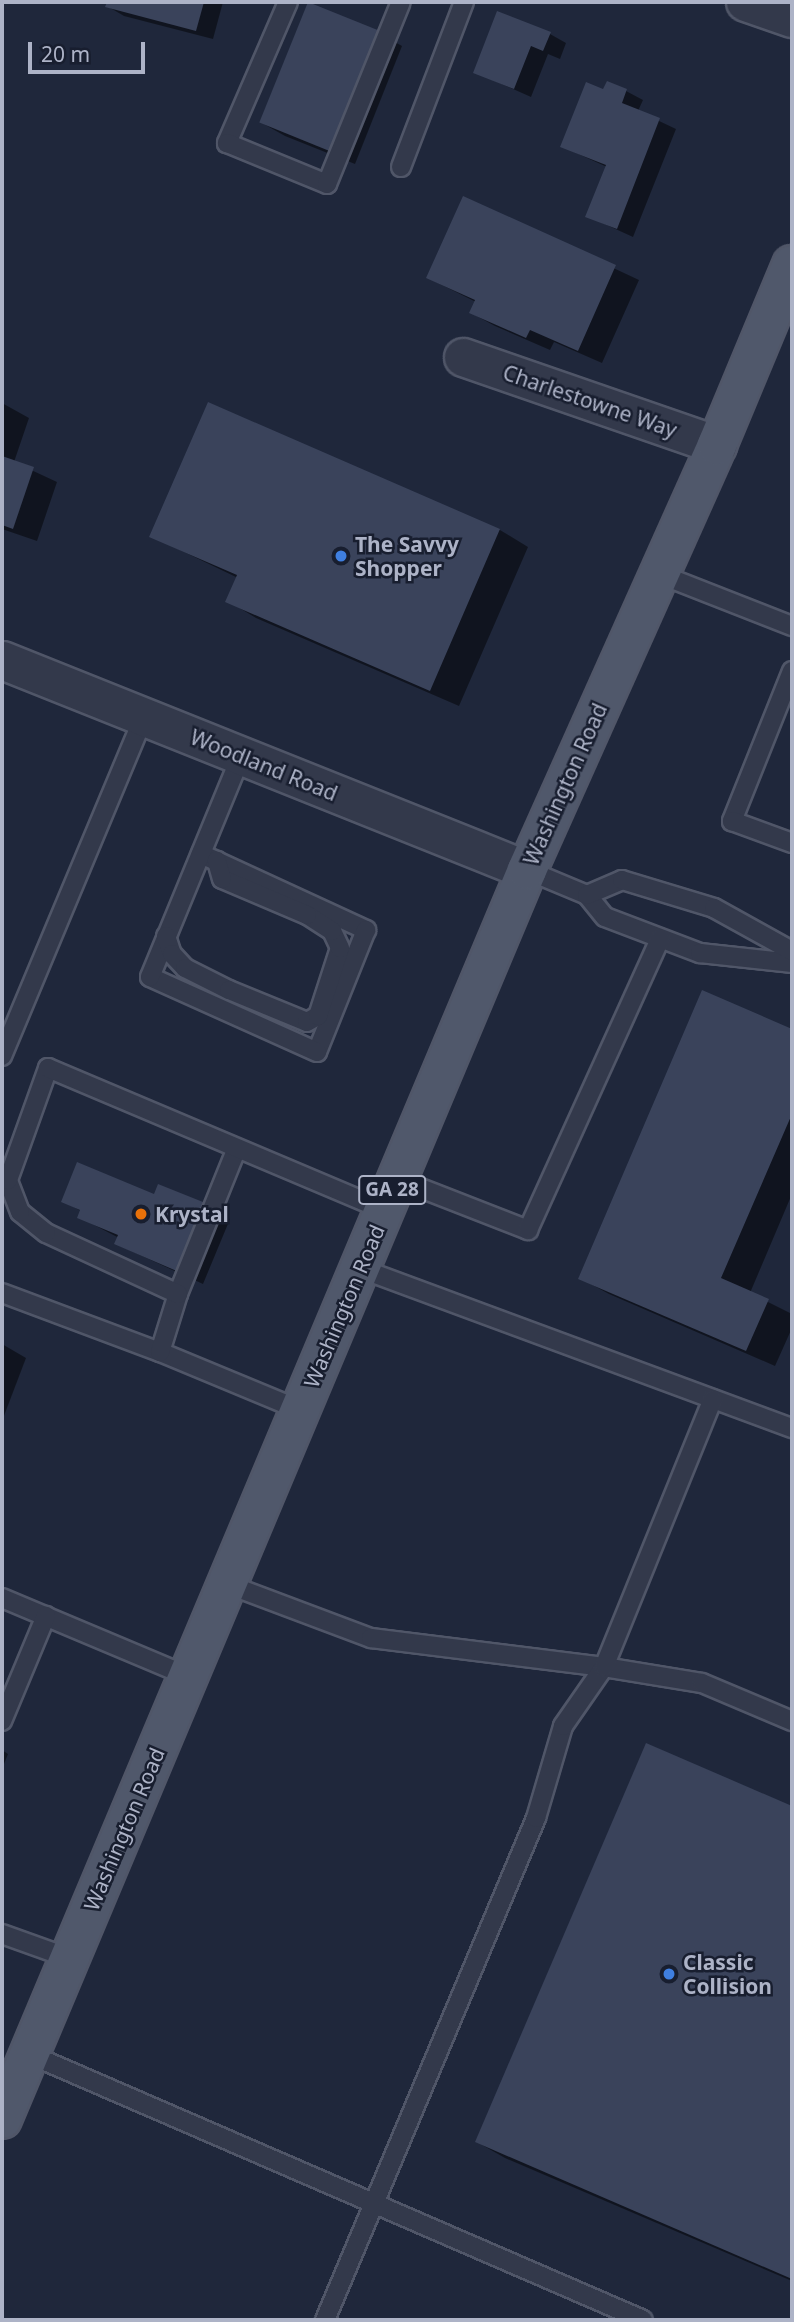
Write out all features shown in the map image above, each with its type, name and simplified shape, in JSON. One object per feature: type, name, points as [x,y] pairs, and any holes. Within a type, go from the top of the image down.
[{"type":"main road","name":"Washington Road","points":[[2,2119],[527,870],[717,445],[792,265]]},
{"type":"street","points":[[746,2],[792,18]]},
{"type":"street","name":"Charlestowne Way","points":[[463,357],[717,445]]},
{"type":"street","name":"Woodland Road","points":[[2,660],[527,870]]},
{"type":"lane","points":[[288,2],[227,144],[327,184],[401,2]]},
{"type":"lane","points":[[401,167],[464,2]]},
{"type":"lane","points":[[659,574],[792,626]]},
{"type":"lane","points":[[792,671],[732,821],[792,843]]},
{"type":"lane","points":[[3,1053],[144,717]]},
{"type":"lane","points":[[209,858],[366,930],[317,1052],[150,977],[166,936],[209,858],[241,756]]},
{"type":"lane","points":[[166,936],[172,954],[185,968],[229,990],[307,1022],[318,1016],[340,948],[332,931],[307,915],[222,879],[209,858]]},
{"type":"lane","points":[[527,870],[587,895],[605,918],[660,939],[700,953],[792,964]]},
{"type":"lane","points":[[587,895],[622,880],[714,908],[792,951]]},
{"type":"lane","points":[[178,1294],[46,1233],[20,1212],[8,1180],[48,1068],[237,1148],[390,1195],[528,1230],[660,939]]},
{"type":"lane","points":[[160,1352],[178,1294],[237,1148]]},
{"type":"lane","points":[[359,1268],[792,1428]]},
{"type":"lane","points":[[2,1293],[160,1352],[300,1410]]},
{"type":"lane","points":[[325,2320],[536,1818],[562,1726],[604,1667],[713,1399]]},
{"type":"lane","points":[[227,1584],[371,1638],[604,1667],[702,1683],[792,1721]]},
{"type":"lane","points":[[2,1598],[188,1676]]},
{"type":"lane","points":[[2,1721],[46,1616]]},
{"type":"lane","points":[[2,1934],[69,1958]]},
{"type":"lane","points":[[29,2054],[643,2320]]},
{"type":"building","points":[[107,2],[204,2],[196,31],[105,7]]},
{"type":"building","points":[[308,2],[379,31],[331,151],[259,123]]},
{"type":"building","points":[[497,11],[551,32],[543,51],[531,46],[514,89],[473,73]]},
{"type":"building","points":[[607,81],[627,89],[622,103],[660,118],[617,229],[585,217],[606,165],[560,147],[586,82],[603,89]]},
{"type":"building","points":[[463,196],[616,265],[578,351],[530,330],[526,338],[469,313],[475,300],[426,278]]},
{"type":"building","name":"The Savvy Shopper","points":[[208,402],[500,529],[430,691],[225,602],[237,575],[149,537]]},
{"type":"building","points":[[2,456],[34,467],[13,529],[2,525]]},
{"type":"building","points":[[702,990],[792,1029],[792,1114],[721,1278],[769,1299],[746,1351],[578,1279]]},
{"type":"building","name":"Krystal","points":[[77,1162],[154,1194],[158,1184],[208,1204],[179,1272],[114,1244],[118,1235],[77,1218],[80,1210],[61,1202]]},
{"type":"building","name":"Classic Collision","points":[[646,1743],[792,1806],[792,2279],[475,2142]]},
{"type":"place","name":"The Savvy Shopper","points":[[341,556]]},
{"type":"place","name":"Krystal","points":[[141,1214]]},
{"type":"place","name":"Classic Collision","points":[[669,1974]]}]
